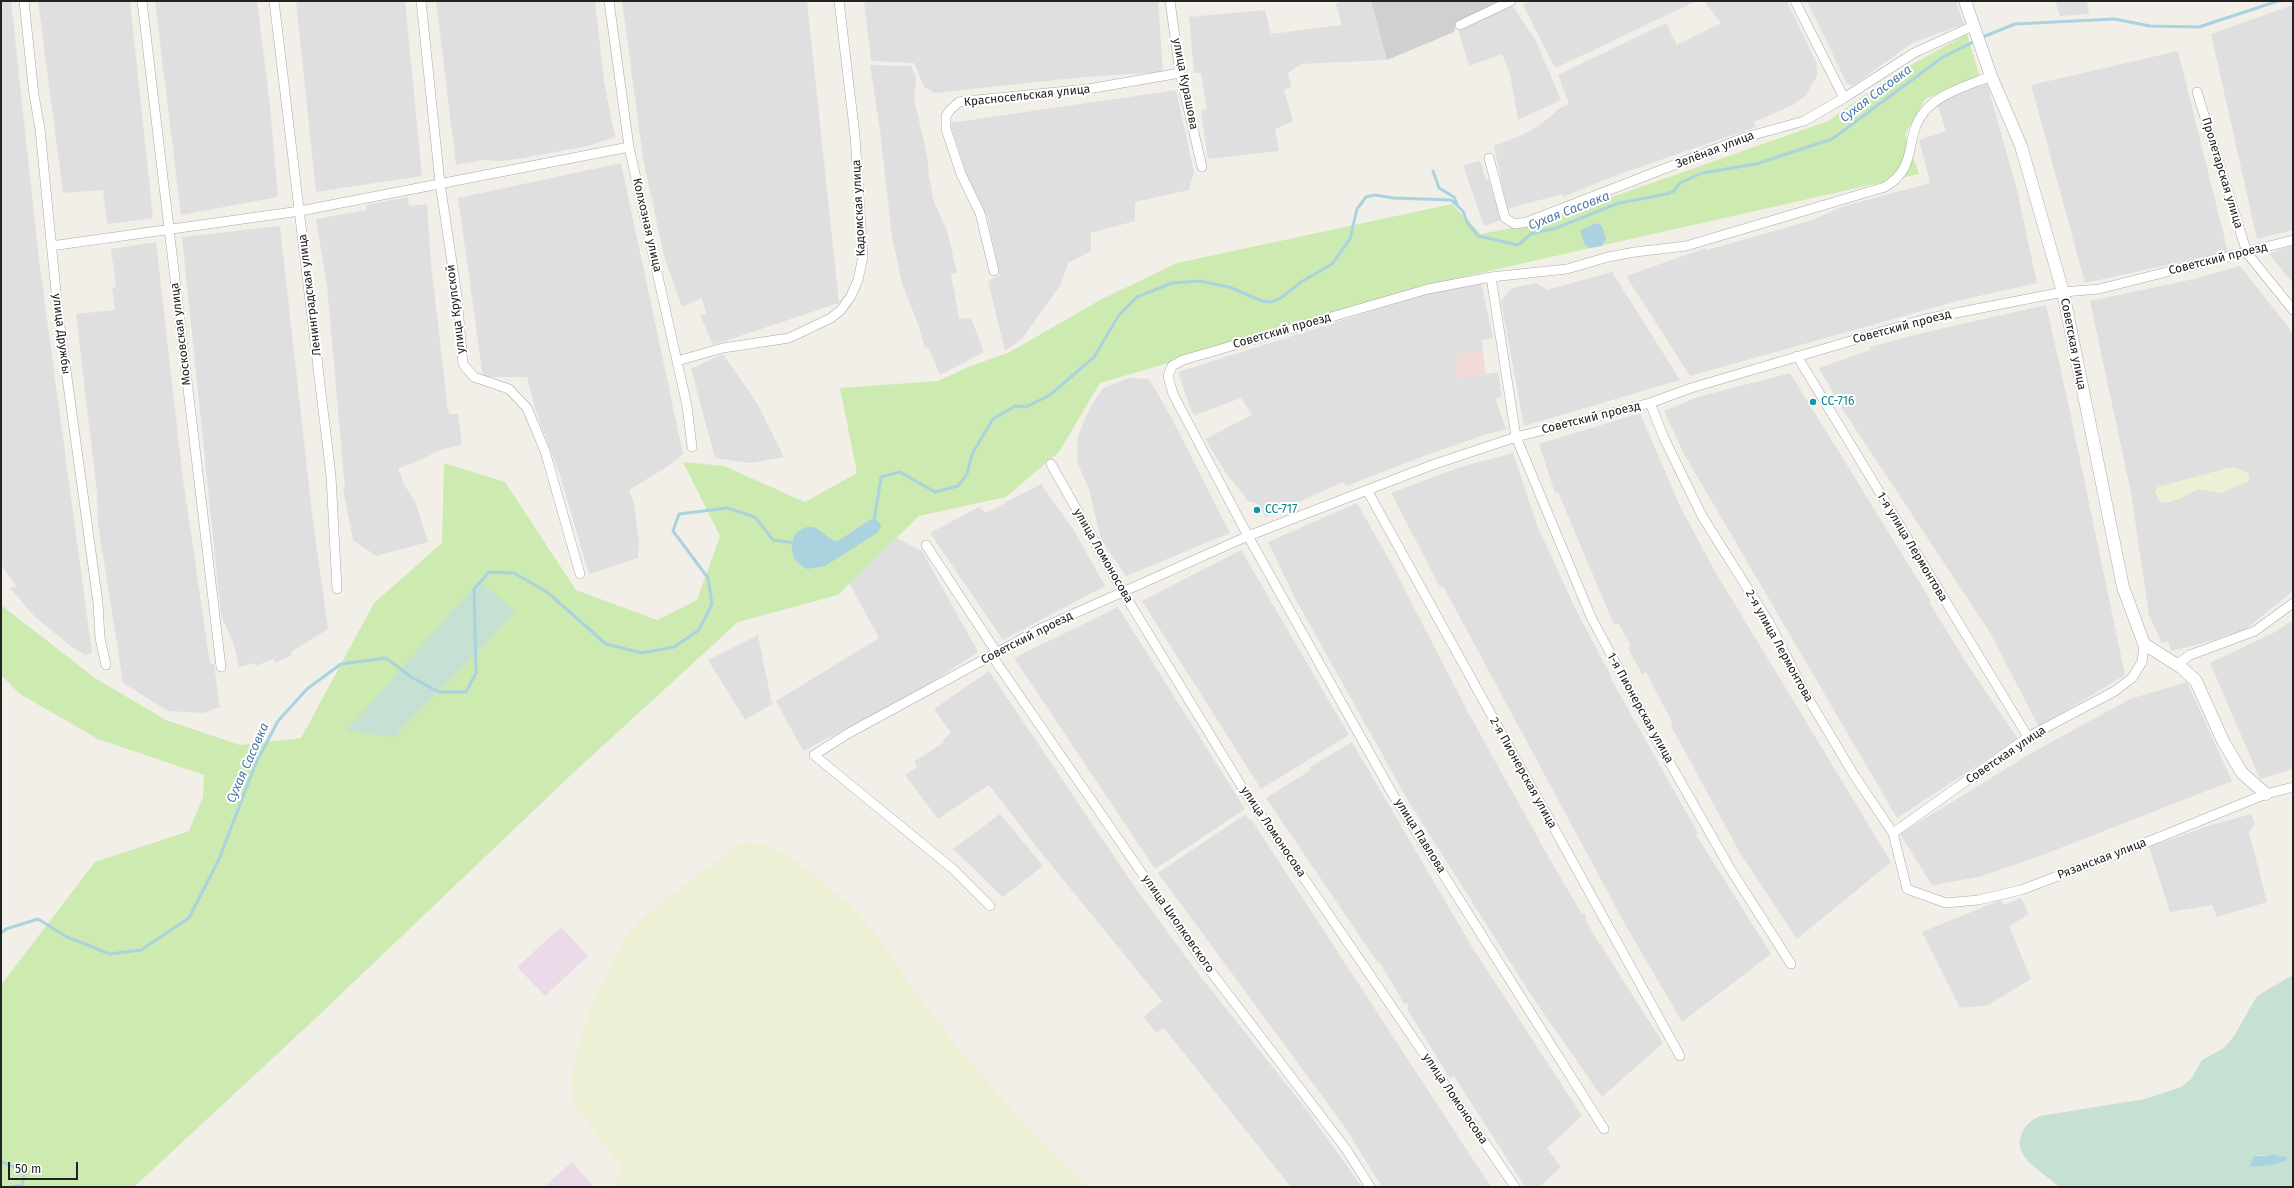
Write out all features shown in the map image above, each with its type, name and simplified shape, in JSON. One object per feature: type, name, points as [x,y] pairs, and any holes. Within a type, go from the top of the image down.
[{"type":"street","name":"улица Дружбы","points":[[24,1],[33,88],[41,142],[51,246],[77,461],[98,603],[100,638],[106,665]]},
{"type":"street","name":"Московская улица","points":[[142,1],[221,667]]},
{"type":"street","name":"Ленинградская улица","points":[[274,1],[300,211],[330,476],[337,589]]},
{"type":"street","name":"улица Крупской","points":[[421,1],[440,184],[457,296],[463,364],[474,377],[509,389],[527,408],[545,451],[580,574]]},
{"type":"street","name":"Колхозная улица","points":[[609,1],[629,147],[687,406],[692,447]]},
{"type":"street","name":"Кадомская улица","points":[[677,361],[723,348],[789,338],[831,318],[841,310],[851,296],[858,280],[863,257],[856,136],[839,1]]},
{"type":"street","name":"улица Курашова","points":[[1170,1],[1180,73],[1202,167]]},
{"type":"street","points":[[1460,25],[1511,1]]},
{"type":"street","points":[[1795,1],[1844,98]]},
{"type":"street","points":[[1965,1],[1974,28]]},
{"type":"street","name":"Зелёная улица","points":[[1489,158],[1506,218],[1515,224],[1527,222],[1746,137],[1804,121],[1844,98],[1914,53],[1974,28]]},
{"type":"street","name":"Советская улица","points":[[1893,833],[2028,737],[2115,691],[2132,678],[2142,662],[2144,644],[2122,587],[2063,292],[2021,146],[1991,76],[1974,28]]},
{"type":"street","name":"Красносельская улица","points":[[994,271],[980,213],[961,174],[946,129],[946,116],[950,110],[959,102],[1088,89],[1180,73]]},
{"type":"street","points":[[1516,437],[1491,277],[1567,269],[1615,255],[1686,246],[1885,187],[1902,175],[1916,126],[1925,111],[1951,93],[1991,76]]},
{"type":"street","name":"Пролетарская улица","points":[[2197,92],[2247,253],[2293,310]]},
{"type":"street","points":[[51,246],[300,211],[629,147]]},
{"type":"street","name":"Советский проезд","points":[[990,906],[953,869],[814,755],[849,733],[1042,628],[1248,536],[1432,465],[1516,437],[1650,403],[1692,388],[1925,319],[2063,292],[2099,289],[2247,253],[2293,240]]},
{"type":"street","name":"Советский проезд","points":[[1248,536],[1173,394],[1168,376],[1172,366],[1183,360],[1400,296],[1491,277]]},
{"type":"street","name":"1-я улица Лермонтова","points":[[1797,356],[2028,737]]},
{"type":"street","name":"2-я улица Лермонтова","points":[[1650,403],[1664,438],[1702,516],[1770,624],[1805,693],[1854,775],[1893,833],[1907,889]]},
{"type":"street","name":"1-я Пионерская улица","points":[[1516,437],[1591,617],[1655,737],[1731,870],[1791,964]]},
{"type":"street","name":"улица Ломоносова","points":[[1051,464],[1124,592],[1245,792],[1515,1187]]},
{"type":"street","name":"2-я Пионерская улица","points":[[1367,490],[1680,1056]]},
{"type":"street","name":"улица Павлова","points":[[1248,536],[1392,793],[1604,1129]]},
{"type":"street","name":"улица Циолковского","points":[[926,545],[995,654],[1200,956],[1346,1149],[1370,1187]]},
{"type":"street","points":[[2176,665],[2190,656],[2255,631],[2293,603]]},
{"type":"street","points":[[2144,644],[2190,675],[2200,688],[2223,741],[2242,773],[2266,794]]},
{"type":"street","name":"Рязанская улица","points":[[1907,889],[1946,903],[1978,900],[2022,890],[2150,841],[2266,794],[2293,787]]},
{"type":"shaded area","points":[[1,1],[11,1],[39,260],[92,653],[85,655],[72,647],[35,617],[10,588],[16,586],[1,564]]},
{"type":"shaded area","points":[[38,1],[130,1],[153,218],[107,224],[103,190],[63,193]]},
{"type":"shaded area","points":[[155,1],[257,1],[270,106],[278,197],[181,215]]},
{"type":"shaded area","points":[[296,1],[405,1],[422,176],[316,192]]},
{"type":"shaded area","points":[[436,1],[595,1],[604,82],[615,137],[588,146],[523,158],[501,161],[483,160],[456,165]]},
{"type":"shaded area","points":[[622,1],[807,1],[839,303],[713,345],[700,315],[706,314],[702,298],[682,307],[664,256],[643,158]]},
{"type":"shaded area","points":[[864,1],[1158,1],[1163,72],[1084,77],[935,93],[924,87],[914,63],[871,61]]},
{"type":"shaded area","points":[[1346,1],[1371,1],[1387,60],[1301,64],[1288,73],[1291,87],[1284,90],[1293,121],[1275,129],[1279,151],[1208,159],[1201,110],[1207,109],[1201,73],[1194,73],[1189,17],[1265,10],[1271,34],[1342,25],[1336,4]]},
{"type":"shaded area","points":[[1371,1],[1504,1],[1456,22],[1454,32],[1387,60]]},
{"type":"shaded area","points":[[1530,1],[1696,1],[1558,67],[1554,66],[1523,5]]},
{"type":"shaded area","points":[[1706,1],[1787,1],[1817,64],[1817,76],[1806,95],[1793,105],[1754,122],[1756,127],[1617,175],[1563,197],[1562,194],[1507,209],[1494,146],[1522,135],[1540,125],[1560,108],[1569,104],[1558,75],[1666,23],[1677,45],[1721,23],[1706,4]]},
{"type":"shaded area","points":[[1807,1],[1956,1],[1964,24],[1912,43],[1854,85],[1847,84]]},
{"type":"shaded area","points":[[2055,1],[2087,1],[2089,14],[2060,16]]},
{"type":"shaded area","points":[[1512,5],[1536,41],[1561,100],[1518,120],[1510,74],[1502,54],[1469,66],[1458,29]]},
{"type":"shaded area","points":[[2293,5],[2293,230],[2257,239],[2211,34]]},
{"type":"shaded area","points":[[2178,51],[2228,252],[2085,283],[2031,85]]},
{"type":"shaded area","points":[[870,65],[911,66],[916,77],[914,99],[927,155],[929,177],[934,202],[947,230],[957,273],[951,274],[959,319],[971,318],[984,352],[940,375],[928,347],[925,348],[919,327],[902,283],[892,236],[880,130]]},
{"type":"shaded area","points":[[1987,83],[2018,194],[2037,283],[1961,300],[1690,376],[1626,276],[1706,248],[1707,250],[1813,220],[1841,207],[1930,183],[1919,140],[1946,131],[1937,103]]},
{"type":"shaded area","points":[[1176,90],[1194,172],[1189,190],[1135,202],[1135,221],[1091,233],[1091,251],[1068,263],[1061,284],[1022,339],[1005,351],[988,281],[1000,275],[987,216],[970,185],[950,123]]},
{"type":"shaded area","points":[[1480,161],[1486,180],[1489,179],[1501,220],[1484,226],[1463,165]]},
{"type":"shaded area","points":[[621,163],[683,454],[667,467],[629,490],[634,503],[639,542],[638,558],[589,574],[560,475],[535,409],[527,377],[483,377],[458,198]]},
{"type":"shaded area","points":[[408,197],[409,206],[427,204],[431,264],[448,411],[450,414],[458,414],[462,445],[443,449],[414,463],[398,468],[405,486],[415,501],[428,542],[376,556],[353,540],[343,489],[345,489],[327,286],[316,219],[366,210],[366,205]]},
{"type":"shaded area","points":[[280,226],[313,521],[328,629],[291,652],[292,655],[275,663],[273,659],[256,666],[255,663],[239,667],[234,645],[221,615],[182,237]]},
{"type":"shaded area","points":[[156,242],[183,479],[210,664],[214,664],[220,707],[204,713],[168,711],[123,683],[98,524],[97,493],[76,314],[115,310],[112,288],[116,287],[111,249]]},
{"type":"shaded area","points":[[2293,245],[2293,283],[2269,254]]},
{"type":"shaded area","points":[[2240,266],[2293,333],[2293,591],[2245,630],[2197,645],[2171,651],[2168,641],[2162,643],[2149,615],[2131,493],[2090,301],[2194,279]]},
{"type":"shaded area","points":[[1612,272],[1680,380],[1524,426],[1501,301],[1512,288],[1536,283],[1547,290]]},
{"type":"shaded area","points":[[1481,282],[1493,338],[1482,340],[1483,352],[1458,355],[1486,374],[1498,372],[1502,397],[1495,398],[1506,429],[1424,456],[1346,486],[1343,482],[1266,517],[1257,503],[1249,502],[1226,473],[1205,439],[1252,415],[1241,398],[1195,415],[1191,410],[1178,372],[1425,294]]},
{"type":"shaded area","points":[[2046,305],[2125,675],[2039,727],[1989,631],[1841,407],[1819,368],[1870,350],[1870,347],[1918,334]]},
{"type":"shaded area","points":[[1483,352],[1486,375],[1455,379],[1458,354]]},
{"type":"shaded area","points":[[723,354],[757,403],[784,457],[750,463],[715,458],[691,369]]},
{"type":"shaded area","points":[[1790,373],[1931,601],[1929,602],[1965,661],[2018,739],[1897,818],[1683,452],[1664,411],[1698,397]]},
{"type":"shaded area","points":[[1129,378],[1149,379],[1171,417],[1230,533],[1126,576],[1101,540],[1089,489],[1077,462],[1078,436],[1090,407],[1103,388]]},
{"type":"shaded area","points":[[1640,413],[1680,506],[1713,568],[1891,862],[1797,939],[1740,853],[1671,726],[1673,724],[1646,672],[1642,674],[1628,648],[1631,646],[1618,623],[1614,625],[1558,492],[1555,493],[1539,444]]},
{"type":"shaded area","points":[[1513,453],[1537,525],[1575,608],[1611,676],[1610,677],[1698,833],[1696,835],[1771,954],[1682,1022],[1626,926],[1443,586],[1440,587],[1391,493],[1461,467]]},
{"type":"shaded area","points":[[1041,484],[1073,529],[1105,586],[1003,640],[930,533],[979,507],[986,513]]},
{"type":"shaded area","points":[[1357,503],[1390,561],[1469,714],[1552,863],[1582,914],[1584,913],[1587,918],[1585,919],[1600,945],[1602,944],[1603,949],[1663,1043],[1602,1097],[1531,995],[1407,799],[1295,598],[1268,542]]},
{"type":"shaded area","points":[[896,538],[922,551],[978,652],[912,695],[803,751],[776,701],[879,638],[846,577]]},
{"type":"shaded area","points":[[1241,550],[1349,735],[1261,789],[1142,601]]},
{"type":"shaded area","points":[[1118,607],[1245,809],[1155,869],[1014,658]]},
{"type":"shaded area","points":[[2293,620],[2293,769],[2260,779],[2210,663],[2275,632]]},
{"type":"shaded area","points":[[758,635],[772,704],[745,720],[708,660]]},
{"type":"shaded area","points":[[989,671],[1136,889],[1200,976],[1306,1109],[1362,1187],[1291,1187],[1164,1028],[1156,1033],[1144,1017],[1162,1001],[1039,850],[989,785],[938,819],[905,775],[917,767],[914,762],[944,742],[943,740],[951,733],[934,709]]},
{"type":"shaded area","points":[[2187,682],[2232,781],[2040,856],[1979,877],[1932,885],[1900,834],[2033,752],[2130,699]]},
{"type":"shaded area","points":[[1352,742],[1472,947],[1582,1116],[1547,1148],[1561,1167],[1539,1187],[1525,1187],[1454,1076],[1450,1078],[1407,1009],[1409,1007],[1407,1003],[1404,1004],[1382,966],[1379,962],[1378,963],[1266,798],[1311,770],[1310,767]]},
{"type":"shaded area","points":[[1000,814],[1043,866],[1003,897],[953,849]]},
{"type":"shaded area","points":[[1246,814],[1249,820],[1251,819],[1491,1187],[1382,1187],[1342,1123],[1158,873]]},
{"type":"shaded area","points":[[2251,814],[2255,824],[2249,832],[2267,902],[2217,917],[2212,905],[2170,912],[2149,847],[2208,826]]},
{"type":"shaded area","points":[[2021,898],[2029,914],[2009,926],[2031,979],[1988,1005],[1960,1008],[1922,932],[2001,900],[2003,905]]},
{"type":"shaded area","points":[[561,927],[588,956],[545,996],[517,967]]},
{"type":"shaded area","points":[[572,1162],[594,1187],[544,1187]]},
{"type":"green space","points":[[1967,34],[1980,77],[1925,99],[1905,134],[1919,174],[1458,278],[1100,383],[1059,452],[1006,497],[919,516],[838,595],[738,622],[571,775],[316,1018],[134,1187],[1,1187],[1,985],[95,862],[189,831],[203,797],[204,775],[98,739],[20,694],[1,675],[1,605],[95,678],[166,720],[240,745],[301,738],[374,603],[442,543],[444,463],[505,482],[576,590],[657,620],[697,600],[720,536],[683,462],[724,466],[805,502],[857,473],[840,388],[938,381],[968,367],[1010,352],[1100,300],[1177,263],[1452,204],[1481,234],[1541,222],[1828,121],[1893,75]]},
{"type":"green space","points":[[2228,468],[2236,468],[2248,473],[2250,478],[2247,482],[2221,493],[2198,489],[2182,498],[2166,503],[2159,501],[2155,491],[2158,487]]},
{"type":"green space","points":[[479,581],[516,612],[394,737],[346,731]]},
{"type":"green space","points":[[747,842],[762,843],[794,859],[853,907],[880,939],[913,989],[949,1037],[1041,1143],[1089,1187],[613,1187],[620,1173],[619,1164],[580,1113],[573,1099],[571,1085],[574,1062],[583,1029],[593,1002],[623,940],[637,923],[655,907],[737,845]]},
{"type":"green space","points":[[2293,975],[2293,1187],[2059,1187],[2031,1164],[2025,1157],[2021,1150],[2020,1142],[2022,1133],[2025,1127],[2040,1116],[2145,1099],[2181,1087],[2191,1079],[2202,1060],[2224,1048],[2234,1036],[2257,996]],"holes":[[[2273,1154],[2286,1157],[2283,1163],[2261,1165],[2256,1155],[2266,1156]]]},
{"type":"water","points":[[1597,223],[1602,226],[1606,239],[1602,246],[1589,248],[1584,243],[1580,230]]},
{"type":"water","points":[[873,518],[880,523],[881,527],[877,533],[825,566],[807,569],[795,559],[792,552],[793,539],[796,533],[801,529],[813,527],[830,539],[838,541]]},
{"type":"water","points":[[2273,1154],[2286,1157],[2287,1160],[2268,1165],[2250,1166],[2254,1156],[2266,1156]]},
{"type":"waterway","name":"Сухая Сасовка","points":[[1980,38],[2015,24],[2114,19],[2150,26],[2199,27],[2278,1]]},
{"type":"waterway","name":"Сухая Сасовка","points":[[874,522],[881,477],[900,472],[935,492],[958,486],[967,474],[972,454],[993,419],[1015,406],[1026,407],[1050,395],[1094,357],[1119,315],[1137,297],[1172,283],[1200,281],[1229,287],[1262,301],[1272,302],[1281,298],[1301,282],[1332,264],[1350,239],[1357,209],[1366,197],[1375,195],[1393,198],[1451,200],[1463,211],[1467,222],[1478,236],[1518,245],[1531,234],[1556,228],[1619,203],[1667,194],[1674,191],[1680,183],[1702,173],[1756,164],[1832,139],[1943,57],[1975,41]]},
{"type":"waterway","points":[[1433,171],[1439,188],[1454,197],[1457,204]]},
{"type":"waterway","name":"Сухая Сасовка","points":[[1,933],[6,929],[38,919],[67,937],[110,954],[141,950],[189,918],[219,859],[256,763],[278,721],[307,689],[341,664],[386,658],[411,677],[439,692],[466,692],[476,673],[474,589],[489,572],[514,573],[547,592],[606,644],[642,653],[674,647],[699,630],[712,604],[708,578],[673,531],[679,514],[727,508],[755,517],[773,540],[795,543]]},
{"type":"waterway","name":"Сухая Сасовка","points":[[1,1162],[25,1171],[22,1185],[12,1187]]},
{"type":"place","name":"СС-716","points":[[1813,402]]},
{"type":"place","name":"СС-717","points":[[1257,510]]}]
